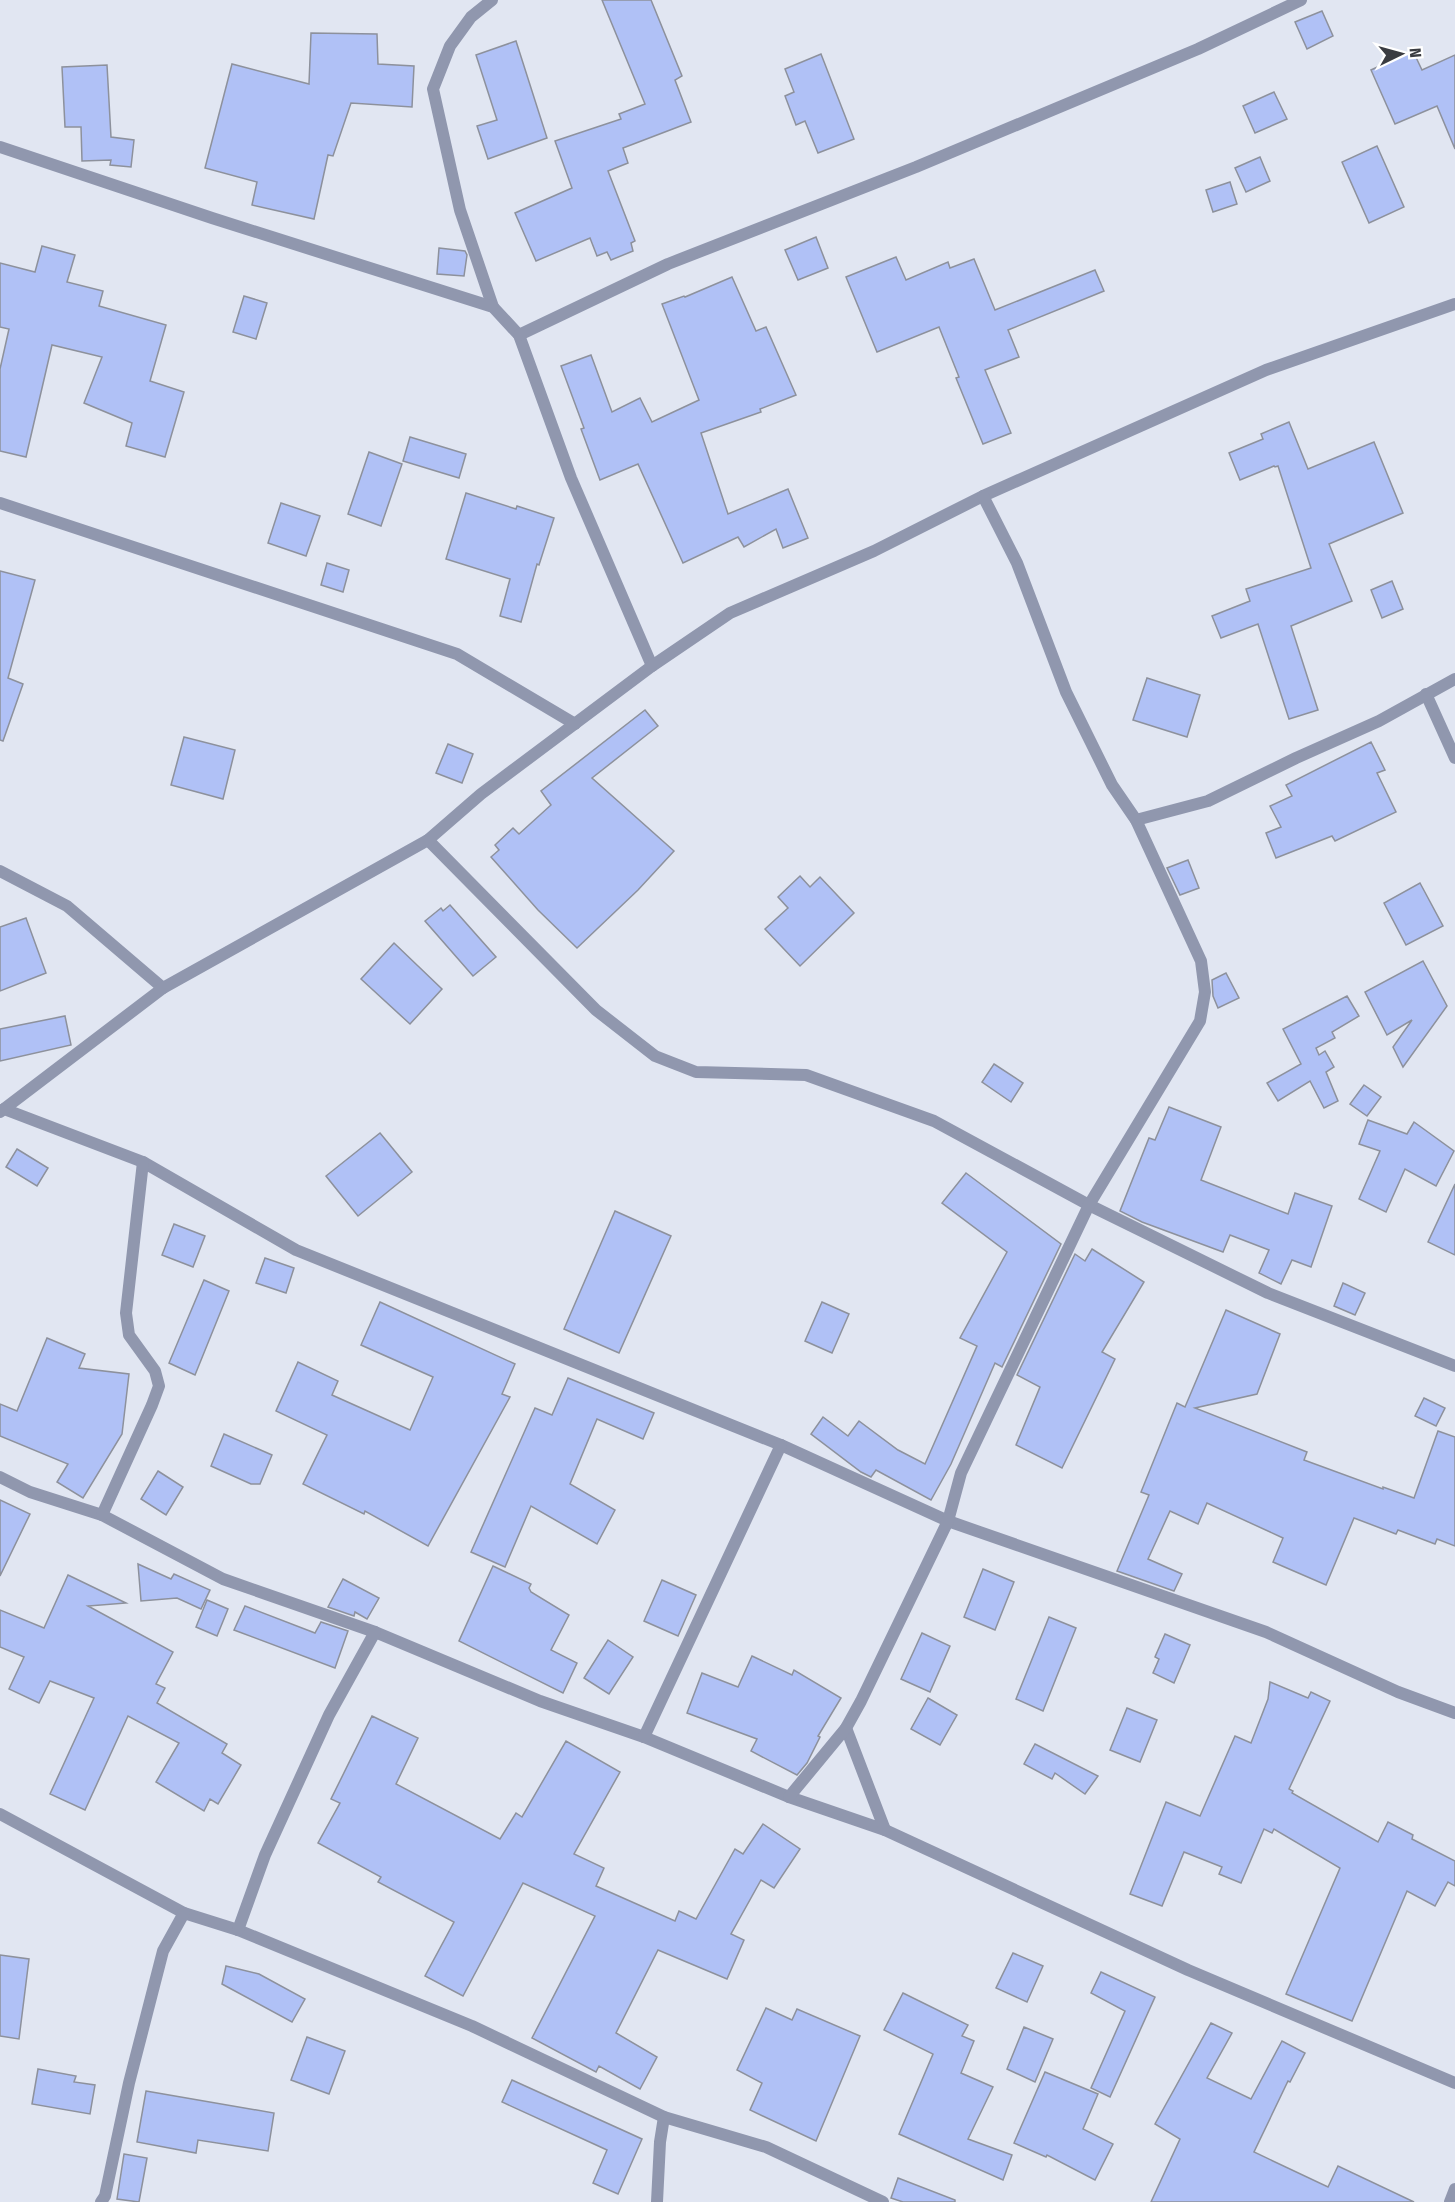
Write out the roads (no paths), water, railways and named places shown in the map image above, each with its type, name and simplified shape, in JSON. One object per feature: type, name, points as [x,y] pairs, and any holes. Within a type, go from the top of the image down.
[{"type":"street","points":[[492,0],[471,17],[450,46],[433,89],[460,210],[493,307],[519,335],[571,478],[652,666]]},
{"type":"street","points":[[519,335],[668,264],[938,158],[1198,49],[1301,0]]},
{"type":"street","points":[[0,147],[212,218],[493,307]]},
{"type":"street","points":[[2,1110],[163,988],[428,840],[481,794],[652,666],[730,614],[874,551],[983,496],[1266,370],[1455,304]]},
{"type":"street","points":[[789,1797],[846,1728],[948,1521],[961,1473],[1089,1205],[1200,1021],[1205,992],[1201,961],[1136,820],[1112,785],[1066,692],[1017,563],[983,496]]},
{"type":"street","points":[[0,503],[457,654],[575,724]]},
{"type":"street","points":[[1136,820],[1208,801],[1379,721],[1455,679]]},
{"type":"street","points":[[1426,694],[1455,758]]},
{"type":"street","points":[[428,840],[596,1010],[655,1056],[696,1072],[806,1075],[934,1121],[1089,1205],[1268,1293],[1455,1366]]},
{"type":"street","points":[[0,871],[67,906],[163,988]]},
{"type":"street","points":[[2,1110],[143,1162],[296,1250],[781,1444],[948,1521],[1266,1632],[1398,1692],[1455,1713]]},
{"type":"street","points":[[102,1515],[159,1386],[155,1371],[129,1335],[126,1313],[143,1162]]},
{"type":"street","points":[[644,1737],[781,1444]]},
{"type":"street","points":[[0,1477],[30,1492],[102,1515],[224,1579],[375,1632],[540,1701],[644,1737],[789,1797],[885,1830],[1188,1970],[1455,2083]]},
{"type":"street","points":[[238,1930],[265,1855],[324,1725],[375,1632]]},
{"type":"street","points":[[846,1728],[885,1830]]},
{"type":"street","points":[[0,1814],[184,1913],[238,1930],[472,2026],[664,2117],[766,2147],[884,2202]]},
{"type":"street","points":[[101,2202],[105,2196],[129,2083],[163,1951],[184,1913]]},
{"type":"street","points":[[657,2202],[660,2142],[664,2117]]},
{"type":"street","points":[[1450,2202],[1455,2189]]}]
